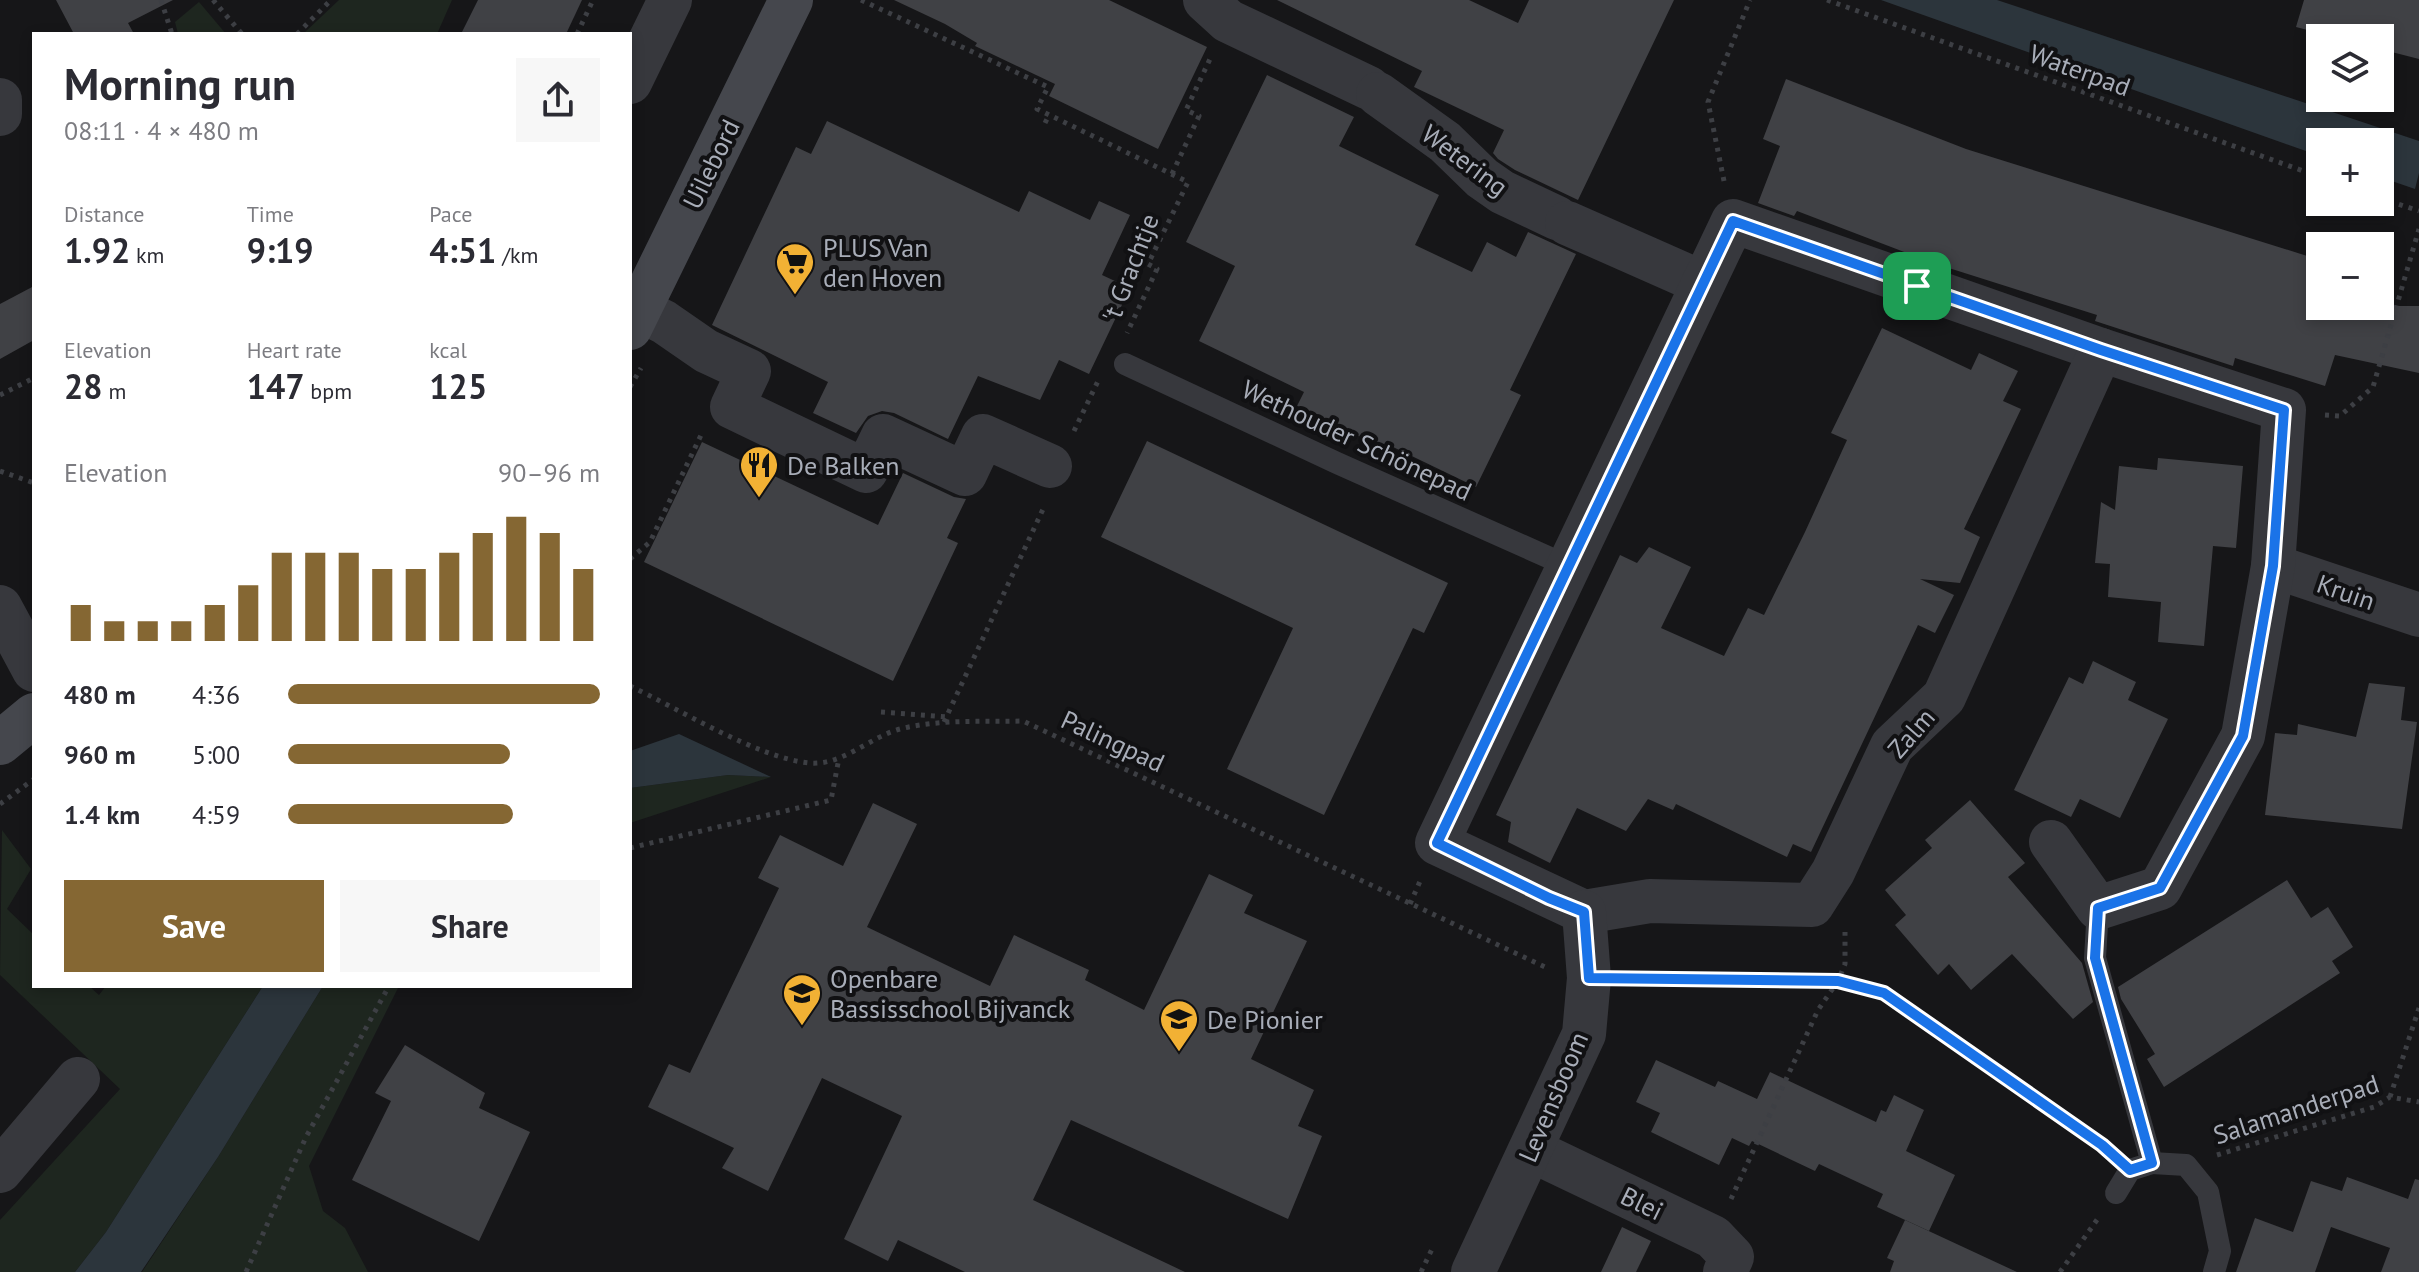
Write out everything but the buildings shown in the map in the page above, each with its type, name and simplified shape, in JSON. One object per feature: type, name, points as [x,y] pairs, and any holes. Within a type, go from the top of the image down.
[{"type":"street","points":[[632,78],[670,0]]},
{"type":"street","name":"Uilebord","points":[[633,314],[791,0]]},
{"type":"street","name":"Wetering","points":[[1216,11],[1373,91],[1445,142],[1482,178],[1502,192],[1703,283]]},
{"type":"street","points":[[0,100],[0,114]]},
{"type":"street","points":[[1584,912],[1437,843],[1733,221],[2101,350],[2284,410],[2273,566],[2243,736],[2160,888],[2098,908],[2051,842]]},
{"type":"street","points":[[633,314],[664,322],[706,351],[749,371],[732,407],[866,471],[883,436],[965,474],[983,436],[1055,469]]},
{"type":"street","name":"Zalm","points":[[1584,912],[1650,901],[1812,905],[1833,872],[1892,746],[1944,697],[2101,350]]},
{"type":"street","name":"Kruin","points":[[2273,566],[2419,615]]},
{"type":"street","points":[[0,607],[32,666]]},
{"type":"street","points":[[0,743],[32,717]]},
{"type":"street","name":"Levensboom","points":[[1473,1272],[1584,1034],[1569,974],[1584,912]]},
{"type":"street","points":[[0,1171],[78,1079]]},
{"type":"street","name":"Blei","points":[[1531,1150],[1719,1255]]},
{"type":"lane","name":"Wethouder Schönepad","points":[[1123,353],[1337,463],[1568,566]]},
{"type":"lane","points":[[2098,908],[2095,958],[2152,1163]]},
{"type":"lane","points":[[2116,1193],[2130,1170],[2152,1163],[2186,1165],[2208,1192],[2220,1251],[2214,1272]]},
{"type":"path","points":[[161,0],[171,32]]},
{"type":"path","points":[[213,0],[240,32]]},
{"type":"path","points":[[299,32],[331,0]]},
{"type":"path","points":[[578,32],[593,0]]},
{"type":"path","points":[[861,0],[1048,87],[1037,109],[1172,174],[1199,116],[1186,110],[1216,11]]},
{"type":"path","points":[[1733,221],[1708,102],[1750,0]]},
{"type":"path","name":"Waterpad","points":[[1827,0],[2306,172]]},
{"type":"path","points":[[1045,123],[1049,115]]},
{"type":"path","name":"'t Grachtje","points":[[1123,353],[1157,269],[1148,264],[1188,182],[1172,174]]},
{"type":"path","points":[[2394,203],[2419,211]]},
{"type":"path","points":[[2284,410],[2340,416],[2373,387],[2419,229]]},
{"type":"path","points":[[632,557],[650,542],[735,364]]},
{"type":"path","points":[[944,723],[1055,469],[1100,378]]},
{"type":"path","points":[[0,395],[32,379]]},
{"type":"path","points":[[0,471],[32,482]]},
{"type":"path","name":"Palingpad","points":[[632,687],[772,755],[812,764],[839,758],[901,729],[944,723],[1023,721],[1569,974]]},
{"type":"path","points":[[881,712],[949,717]]},
{"type":"path","points":[[632,848],[831,800],[839,758]]},
{"type":"path","points":[[0,804],[32,780]]},
{"type":"path","points":[[1719,1255],[1818,1010],[1838,981],[1845,964],[1846,923],[1833,872]]},
{"type":"path","points":[[1569,974],[1838,981],[1884,993],[2102,1145],[2130,1170]]},
{"type":"path","points":[[246,1272],[306,1137],[388,988]]},
{"type":"path","points":[[2390,1097],[2419,1008]]},
{"type":"path","name":"Salamanderpad","points":[[2186,1165],[2374,1107],[2390,1097],[2419,1102]]},
{"type":"path","points":[[2060,1272],[2116,1193]]},
{"type":"shaded area","points":[[339,0],[452,0],[438,32],[305,32]]},
{"type":"shaded area","points":[[1881,0],[1997,0],[2306,103],[2306,112],[2332,112],[2380,128],[2306,128],[2306,151]]},
{"type":"shaded area","points":[[199,2],[224,32],[178,32],[175,22]]},
{"type":"shaded area","points":[[2394,133],[2419,141],[2419,173],[2415,189],[2394,182]]},
{"type":"shaded area","points":[[679,734],[771,777],[728,775],[632,788],[632,750]]},
{"type":"shaded area","points":[[728,775],[771,777],[632,822],[632,788]]},
{"type":"shaded area","points":[[2,830],[31,869],[7,909],[32,933],[32,988],[91,988],[99,995],[104,988],[262,988],[106,1232],[75,1272],[0,1272],[0,1220],[120,1089],[0,975]]},
{"type":"shaded area","points":[[262,988],[322,988],[218,1157],[141,1272],[75,1272],[106,1232]]},
{"type":"shaded area","points":[[322,988],[398,988],[309,1166],[323,1211],[345,1228],[368,1272],[142,1272],[218,1157]]},
{"type":"place","name":"PLUS Van den Hoven","points":[[795,296]]},
{"type":"place","name":"De Balken","points":[[759,499]]},
{"type":"place","name":"Openbare Bassisschool Bijvanck","points":[[802,1027]]},
{"type":"place","name":"De Pionier","points":[[1179,1053]]},
{"type":"route","points":[[1733,221],[1917,286],[2284,410],[2273,566],[2243,736],[2160,888],[2098,908],[2095,958],[2152,1163],[2130,1170],[2102,1145],[1884,993],[1838,981],[1589,978],[1584,912],[1437,843],[1733,221]]}]
